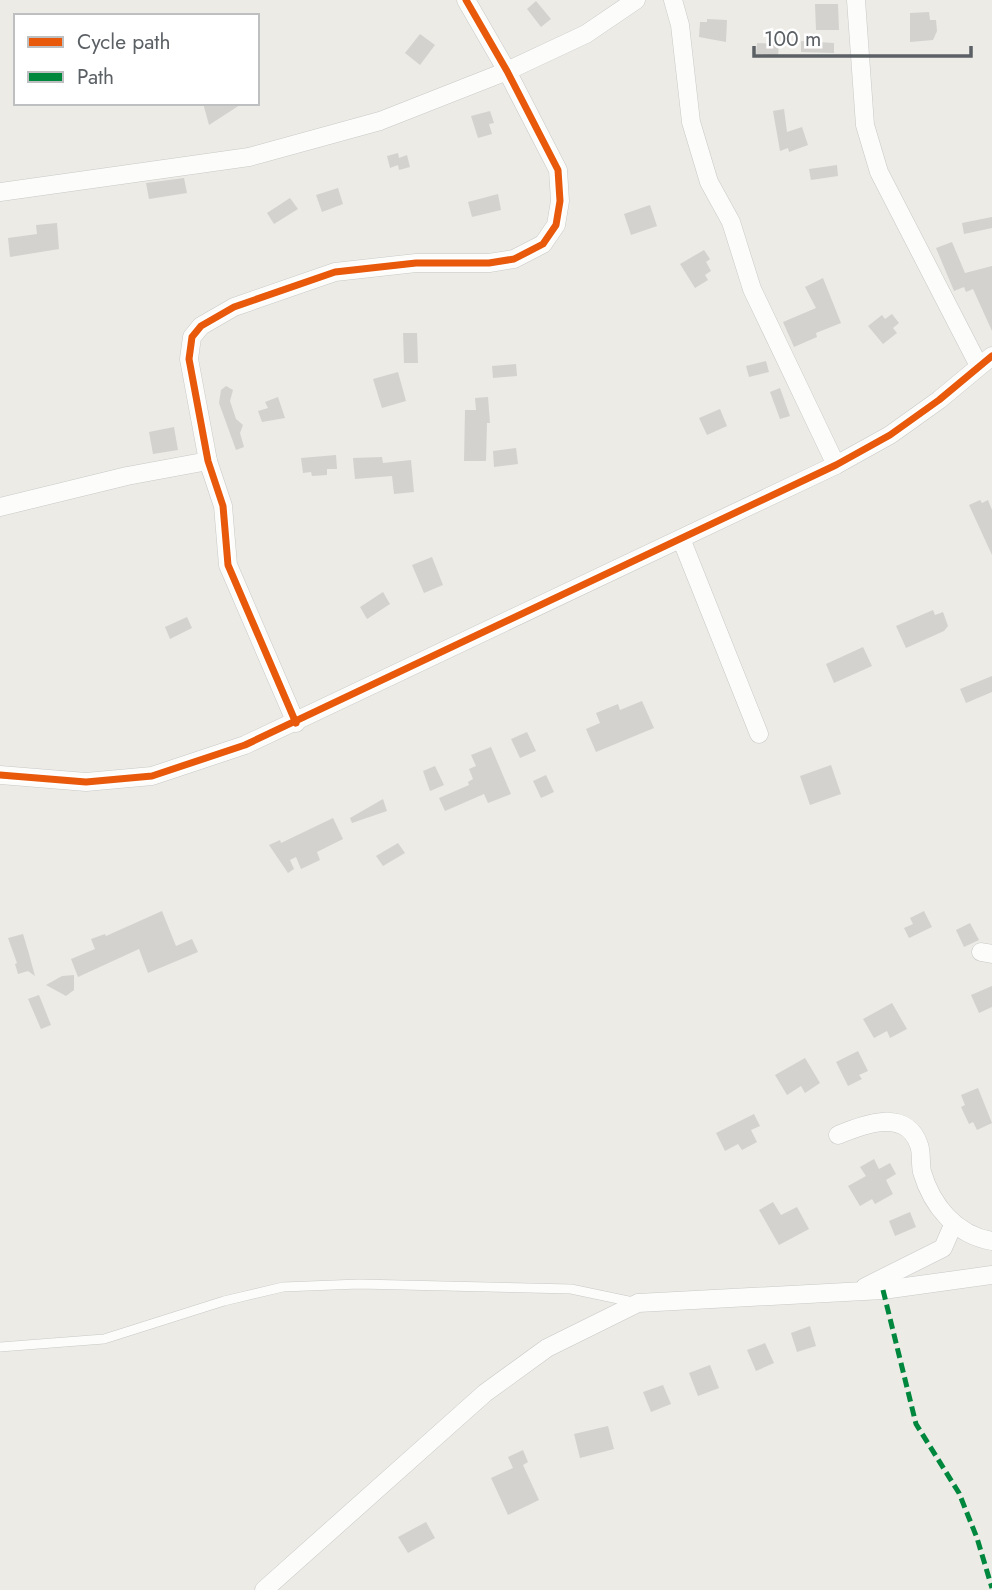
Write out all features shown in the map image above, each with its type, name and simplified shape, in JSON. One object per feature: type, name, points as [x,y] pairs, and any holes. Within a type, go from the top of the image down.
[{"type":"street","points":[[296,723],[228,565],[223,506],[208,461],[189,359],[192,337],[201,326],[234,307],[335,272],[416,263],[489,263],[514,259],[543,244],[556,225],[560,201],[558,170],[507,71],[466,0]]},
{"type":"street","points":[[0,192],[249,157],[380,121],[507,71],[586,34],[636,0]]},
{"type":"street","points":[[673,0],[680,25],[691,122],[709,182],[731,222],[752,289],[836,465]]},
{"type":"street","points":[[0,775],[86,782],[152,776],[245,746],[682,541],[836,465],[890,435],[939,400],[986,361],[879,172],[864,125],[856,0]]},
{"type":"street","points":[[0,507],[127,476],[208,461]]},
{"type":"street","points":[[682,541],[759,734]]},
{"type":"street","points":[[838,1135],[865,1124],[886,1121],[912,1134],[919,1145],[923,1175],[953,1225],[968,1234],[992,1241]]},
{"type":"street","points":[[855,1292],[943,1248],[953,1225]]},
{"type":"street","points":[[264,1590],[485,1393],[547,1348],[638,1303],[855,1292],[992,1275]]},
{"type":"lane","points":[[0,1347],[104,1339],[224,1301],[283,1287],[359,1284],[571,1289],[638,1303]]},
{"type":"building","points":[[536,1],[551,19],[541,27],[527,9]]},
{"type":"building","points":[[815,4],[838,4],[839,30],[816,30]]},
{"type":"building","points":[[929,12],[930,20],[936,20],[937,31],[933,40],[910,42],[910,13]]},
{"type":"building","points":[[707,19],[727,20],[726,42],[699,37],[700,22],[707,22]]},
{"type":"building","points":[[420,34],[435,45],[420,65],[405,53]]},
{"type":"building","points":[[801,41],[834,43],[834,53],[801,52]]},
{"type":"building","points":[[757,43],[779,44],[778,56],[756,54]]},
{"type":"building","points":[[204,105],[240,105],[209,125]]},
{"type":"building","points":[[784,109],[787,132],[802,127],[808,145],[789,152],[788,148],[780,151],[773,111]]},
{"type":"building","points":[[490,111],[494,123],[489,124],[492,134],[478,138],[471,116]]},
{"type":"building","points":[[398,153],[399,158],[407,155],[410,167],[399,170],[398,165],[390,168],[387,156]]},
{"type":"building","points":[[837,165],[838,176],[811,180],[809,169]]},
{"type":"building","points":[[184,178],[187,193],[149,199],[146,183]]},
{"type":"building","points":[[338,188],[343,204],[322,212],[316,195]]},
{"type":"building","points":[[498,194],[501,210],[472,217],[468,202]]},
{"type":"building","points":[[290,198],[298,209],[274,224],[267,213]]},
{"type":"building","points":[[650,205],[657,226],[631,235],[624,214]]},
{"type":"building","points":[[992,217],[992,228],[964,234],[962,223]]},
{"type":"building","points":[[57,223],[59,249],[10,257],[8,238],[37,234],[36,225]]},
{"type":"building","points":[[952,242],[965,273],[992,266],[992,331],[973,289],[966,292],[964,287],[954,291],[936,248]]},
{"type":"building","points":[[704,250],[710,259],[706,262],[711,271],[705,275],[708,280],[695,288],[680,264]]},
{"type":"building","points":[[823,278],[841,323],[816,333],[817,337],[794,347],[783,322],[816,308],[805,287]]},
{"type":"building","points":[[892,314],[899,323],[893,328],[897,333],[883,344],[868,326],[882,315],[885,319]]},
{"type":"building","points":[[403,333],[417,333],[418,363],[404,363]]},
{"type":"building","points":[[766,361],[769,372],[749,377],[746,366]]},
{"type":"building","points":[[516,364],[517,376],[493,378],[492,366]]},
{"type":"building","points":[[398,372],[406,401],[382,408],[373,379]]},
{"type":"building","points":[[226,386],[233,390],[230,401],[236,419],[243,425],[240,433],[244,447],[236,450],[219,403],[221,390]]},
{"type":"building","points":[[780,388],[790,416],[780,419],[770,392]]},
{"type":"building","points":[[278,397],[285,418],[262,422],[258,411],[268,408],[265,402]]},
{"type":"building","points":[[488,397],[490,423],[487,423],[486,461],[464,461],[465,410],[476,410],[475,398]]},
{"type":"building","points":[[720,409],[727,426],[707,435],[699,418]]},
{"type":"building","points":[[174,427],[178,450],[153,454],[149,432]]},
{"type":"building","points":[[516,448],[518,464],[494,467],[493,451]]},
{"type":"building","points":[[336,455],[337,469],[327,469],[327,475],[312,476],[311,472],[303,473],[301,458]]},
{"type":"building","points":[[382,457],[383,463],[411,460],[414,492],[394,494],[392,476],[355,479],[353,458]]},
{"type":"building","points":[[980,500],[982,503],[988,500],[992,510],[992,555],[969,505]]},
{"type":"building","points":[[432,557],[443,585],[424,593],[412,565]]},
{"type":"building","points":[[383,592],[390,604],[367,619],[360,607]]},
{"type":"building","points":[[933,610],[935,615],[943,612],[948,626],[944,631],[906,648],[896,626]]},
{"type":"building","points":[[187,617],[192,628],[170,639],[165,627]]},
{"type":"building","points":[[863,647],[872,666],[834,683],[826,664]]},
{"type":"building","points":[[992,676],[992,692],[966,703],[960,689]]},
{"type":"building","points":[[642,701],[654,728],[596,752],[586,729],[600,723],[596,713],[618,704],[620,710]]},
{"type":"building","points":[[527,732],[536,751],[520,758],[511,739]]},
{"type":"building","points":[[491,747],[511,794],[488,803],[484,794],[445,811],[439,798],[469,785],[468,782],[473,779],[469,769],[476,766],[471,755]]},
{"type":"building","points":[[831,765],[841,794],[810,805],[800,776]]},
{"type":"building","points":[[435,766],[444,785],[430,791],[423,771]]},
{"type":"building","points":[[546,775],[554,792],[541,798],[533,781]]},
{"type":"building","points":[[383,799],[387,811],[352,823],[350,818]]},
{"type":"building","points":[[333,818],[343,839],[317,852],[320,860],[301,869],[296,857],[290,860],[294,869],[288,873],[269,845],[280,840],[281,843]]},
{"type":"building","points":[[398,843],[405,853],[383,866],[376,856]]},
{"type":"building","points":[[162,911],[176,946],[192,939],[198,952],[148,973],[139,949],[78,977],[71,959],[95,949],[91,939],[105,934],[106,936]]},
{"type":"building","points":[[924,911],[932,927],[909,938],[904,928],[913,924],[910,918]]},
{"type":"building","points":[[970,923],[979,940],[964,947],[956,930]]},
{"type":"building","points":[[23,934],[35,976],[28,971],[18,974],[15,964],[17,963],[8,938]]},
{"type":"building","points":[[74,975],[74,990],[66,996],[46,985],[62,976]]},
{"type":"building","points":[[992,986],[992,1007],[979,1013],[971,995]]},
{"type":"building","points":[[39,995],[51,1025],[41,1029],[28,999]]},
{"type":"building","points":[[892,1003],[907,1029],[890,1038],[887,1031],[874,1038],[863,1019]]},
{"type":"building","points":[[858,1051],[868,1071],[859,1075],[862,1079],[848,1086],[836,1062]]},
{"type":"building","points":[[805,1058],[820,1083],[805,1093],[801,1086],[787,1095],[775,1075]]},
{"type":"building","points":[[978,1088],[992,1123],[977,1130],[973,1122],[969,1124],[961,1107],[965,1105],[961,1095]]},
{"type":"building","points":[[754,1114],[760,1126],[751,1130],[757,1142],[742,1150],[738,1144],[725,1151],[716,1133]]},
{"type":"building","points":[[874,1159],[879,1169],[890,1163],[896,1174],[886,1180],[893,1194],[875,1204],[872,1199],[860,1206],[848,1186],[866,1176],[860,1167]]},
{"type":"building","points":[[773,1202],[781,1215],[797,1207],[809,1229],[779,1245],[759,1210]]},
{"type":"building","points":[[910,1212],[916,1227],[895,1236],[889,1221]]},
{"type":"building","points":[[810,1326],[816,1346],[797,1352],[791,1333]]},
{"type":"building","points":[[765,1343],[774,1363],[756,1371],[747,1350]]},
{"type":"building","points":[[710,1365],[719,1388],[698,1396],[689,1373]]},
{"type":"building","points":[[663,1385],[671,1404],[651,1412],[643,1392]]},
{"type":"building","points":[[608,1426],[614,1449],[580,1458],[574,1434]]},
{"type":"building","points":[[523,1450],[528,1462],[523,1465],[539,1500],[508,1515],[491,1478],[513,1468],[508,1457]]},
{"type":"building","points":[[426,1522],[435,1538],[408,1553],[398,1537]]},
{"type":"marked path","points":[[883,1290],[916,1424],[959,1493],[977,1538],[992,1588]]},
{"type":"cycle path","points":[[296,723],[228,565],[223,506],[208,461],[189,359],[192,337],[201,326],[234,307],[335,272],[416,263],[489,263],[514,259],[543,244],[556,225],[560,201],[558,170],[507,71],[466,0]]},
{"type":"cycle path","points":[[0,775],[86,782],[152,776],[245,745],[836,465],[890,435],[939,400],[992,356]]}]
